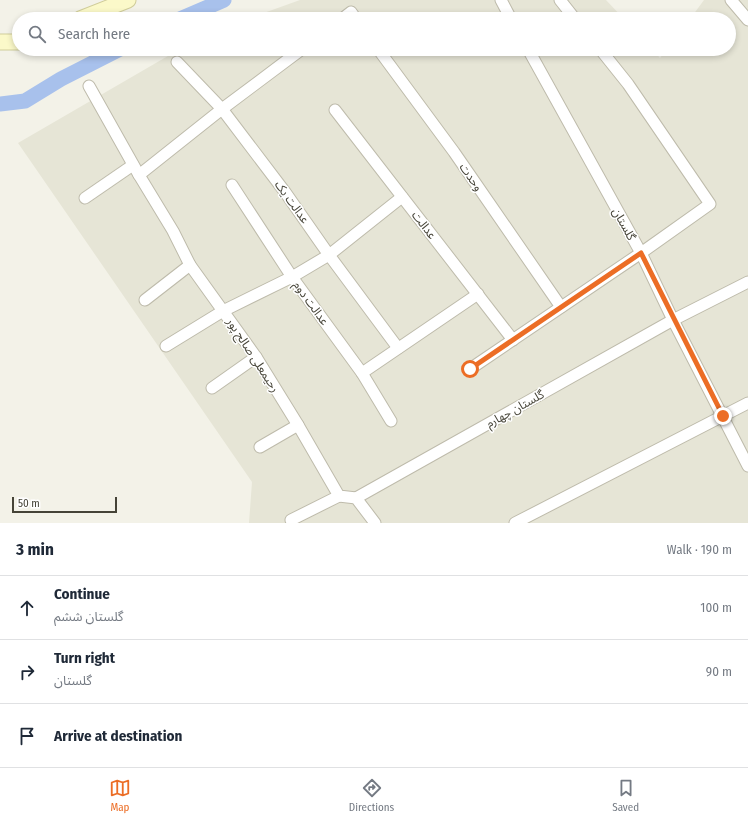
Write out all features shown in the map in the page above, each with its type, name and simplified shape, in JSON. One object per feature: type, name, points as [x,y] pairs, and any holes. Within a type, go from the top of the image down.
[{"type":"main road","points":[[98,12],[128,0]]},
{"type":"main road","points":[[0,42],[12,42]]},
{"type":"street","points":[[501,0],[507,12]]},
{"type":"street","points":[[560,0],[569,12]]},
{"type":"street","points":[[731,0],[748,20]]},
{"type":"street","points":[[139,175],[222,109],[293,56]]},
{"type":"street","name":"وحدت","points":[[383,56],[454,152],[561,307]]},
{"type":"street","name":"گلستان","points":[[532,56],[641,253],[673,320],[748,466]]},
{"type":"street","points":[[470,369],[641,253],[710,204],[628,84],[606,56]]},
{"type":"street","name":"عدالت یک","points":[[177,62],[222,109],[285,192],[329,255],[398,348]]},
{"type":"street","name":"رحیمعلی صالح پور","points":[[89,86],[133,165],[173,231],[190,265],[256,357],[339,496]]},
{"type":"street","name":"عدالت","points":[[335,110],[513,340]]},
{"type":"street","points":[[85,198],[133,165]]},
{"type":"street","name":"عدالت دوم","points":[[232,185],[292,277],[362,373],[391,421]]},
{"type":"street","points":[[166,346],[223,311],[292,277],[329,255],[402,197]]},
{"type":"street","points":[[145,300],[190,265]]},
{"type":"street","name":"گلستان چهارم","points":[[356,498],[673,320],[748,282]]},
{"type":"street","points":[[362,373],[478,294]]},
{"type":"street","points":[[212,388],[256,357]]},
{"type":"street","points":[[515,523],[748,403]]},
{"type":"street","points":[[260,447],[298,425]]},
{"type":"street","points":[[291,520],[339,496],[356,498],[375,523]]},
{"type":"shaded area","points":[[300,0],[606,0],[617,12],[267,12]]},
{"type":"shaded area","points":[[704,0],[748,0],[748,523],[249,523],[252,482],[18,143],[168,56],[658,56],[660,58],[662,56],[736,56],[736,12],[695,12]]},
{"type":"waterway","points":[[196,12],[224,0]]},
{"type":"waterway","points":[[0,104],[25,101],[61,79],[106,56]]},
{"type":"route","points":[[470,369],[641,253],[642,258],[673,320],[723,416]]}]
